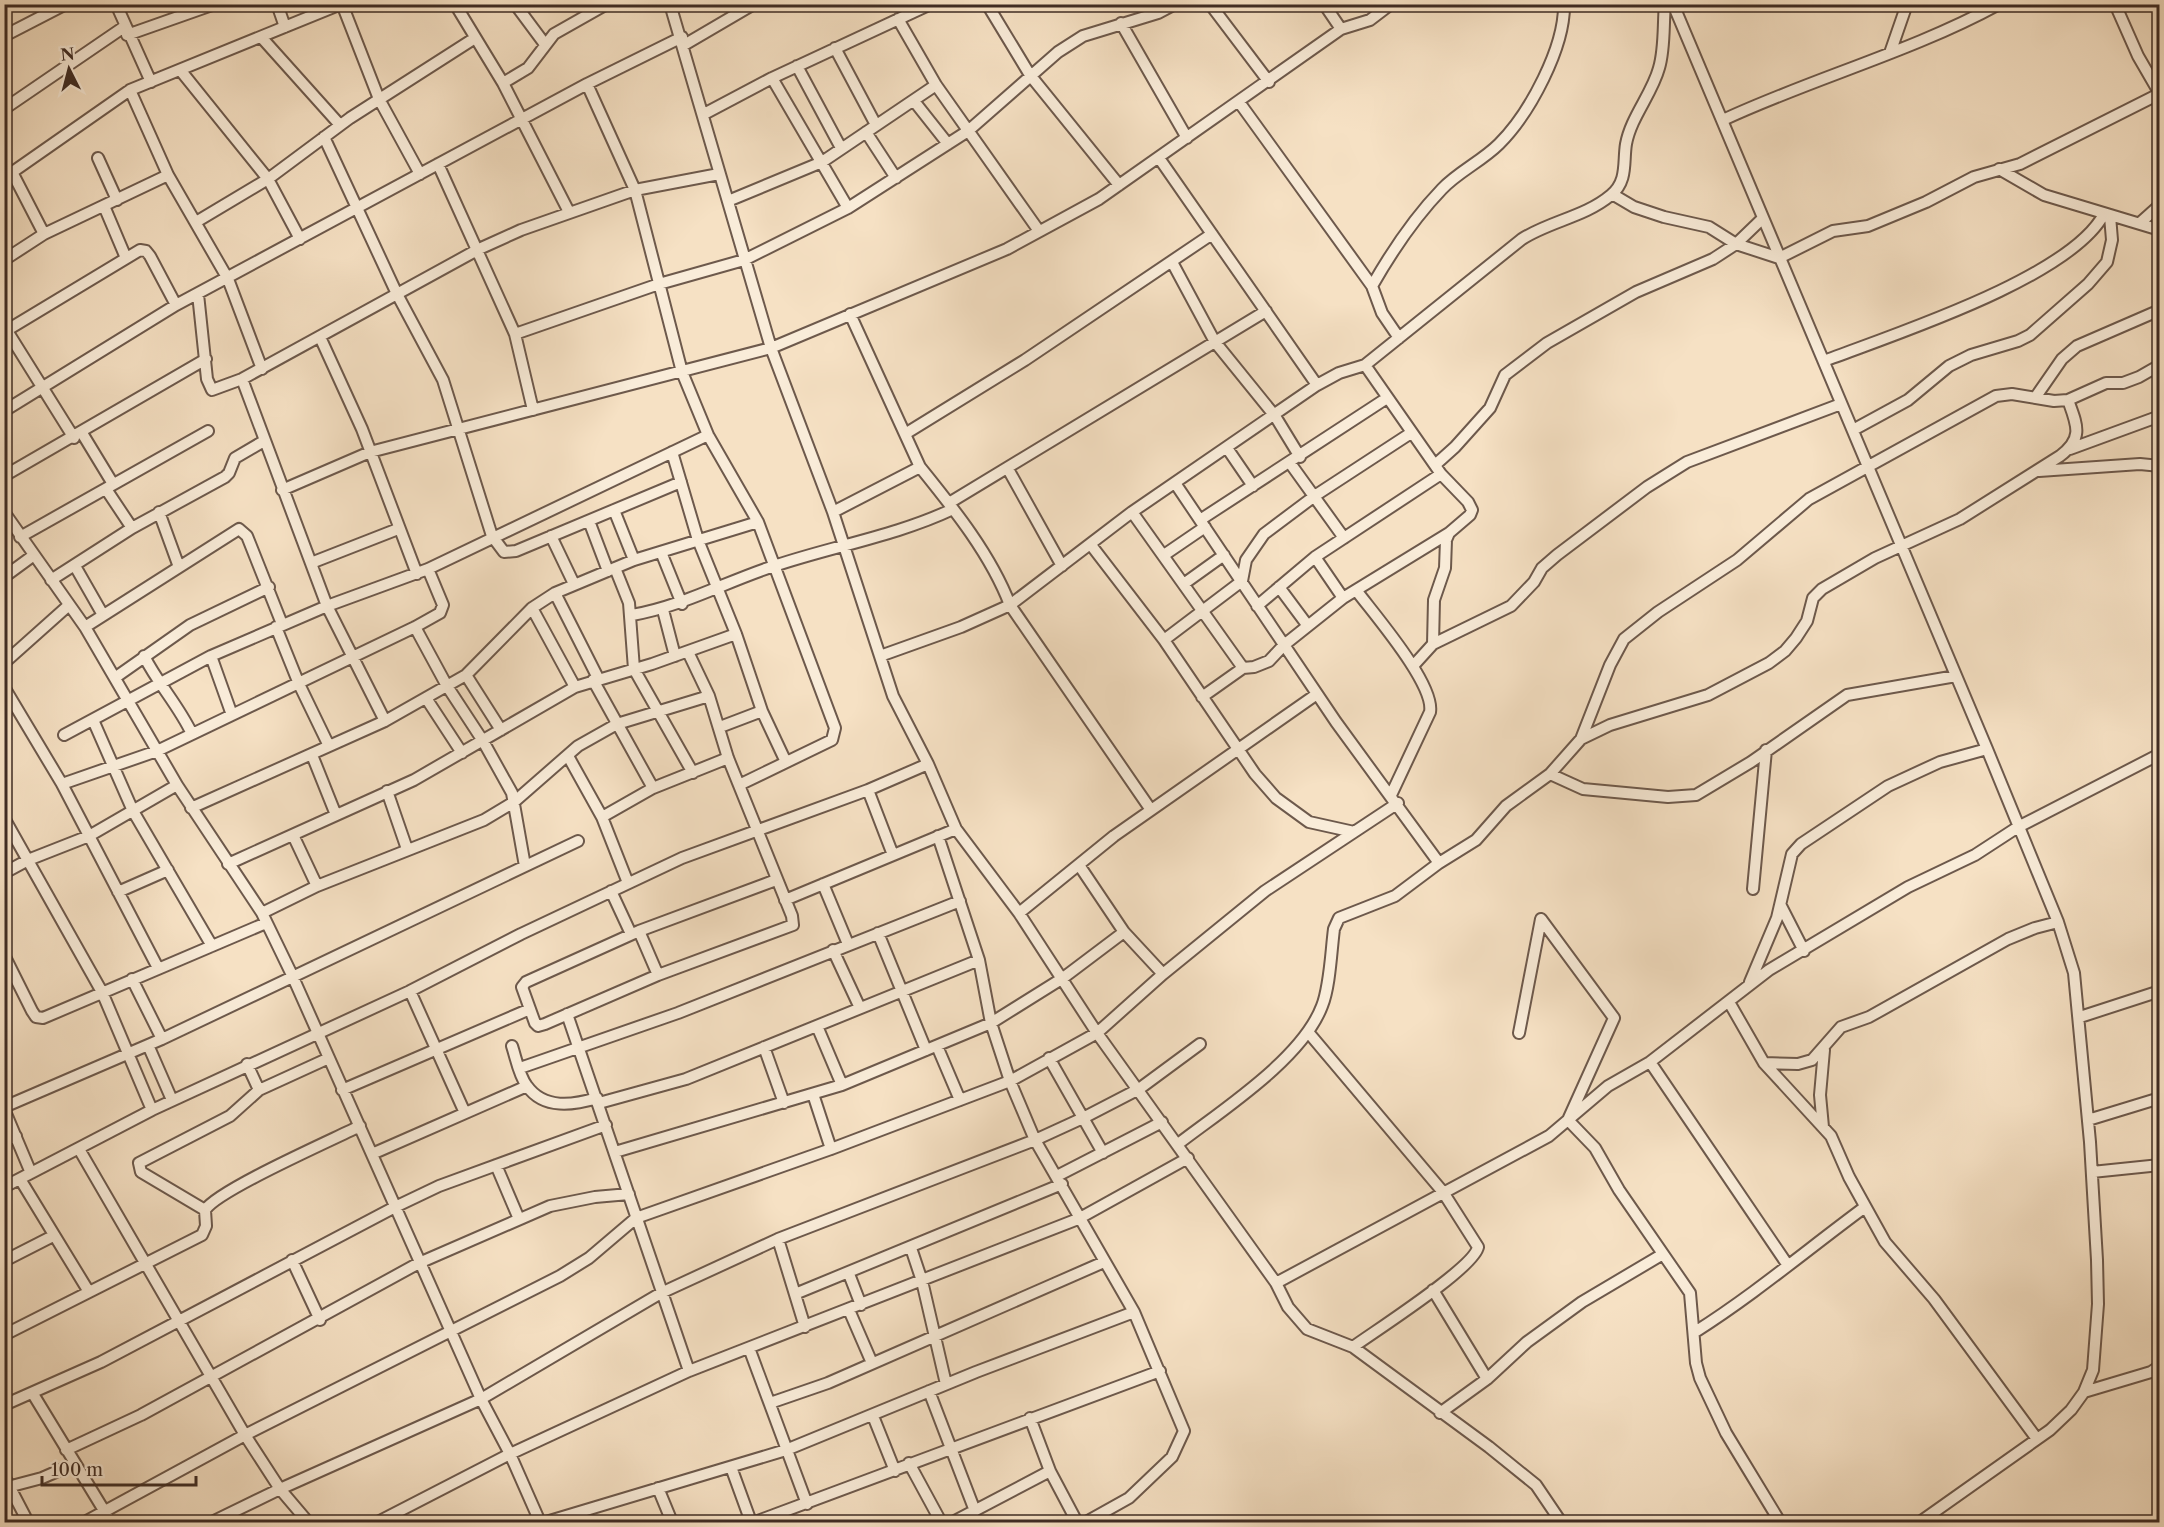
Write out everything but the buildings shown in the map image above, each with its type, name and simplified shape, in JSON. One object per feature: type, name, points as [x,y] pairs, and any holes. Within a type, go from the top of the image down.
[{"type":"street","points":[[4,36],[66,4]]},
{"type":"street","points":[[116,4],[126,31],[151,82]]},
{"type":"street","points":[[5,107],[126,31],[215,4]]},
{"type":"street","points":[[278,4],[285,27]]},
{"type":"street","points":[[455,4],[504,83],[569,212]]},
{"type":"street","points":[[515,4],[544,43]]},
{"type":"street","points":[[504,83],[528,68],[544,43],[554,33],[607,4]]},
{"type":"street","points":[[670,4],[683,41],[719,174],[771,348],[834,512],[893,696],[928,764],[957,829],[1019,913],[1097,1033],[1276,1283],[1297,1320],[1307,1329],[1353,1347],[1489,1447],[1536,1485],[1561,1522]]},
{"type":"street","points":[[704,114],[772,78],[931,4]]},
{"type":"street","points":[[987,4],[1030,75],[1119,185]]},
{"type":"street","points":[[515,334],[659,284],[744,260],[849,208],[968,131],[1030,75],[1058,52],[1083,36],[1158,13],[1175,4]]},
{"type":"street","points":[[1210,4],[1269,82]]},
{"type":"street","points":[[1324,4],[1341,29]]},
{"type":"street","points":[[282,489],[370,452],[771,348],[1008,249],[1119,185],[1269,82],[1341,29],[1370,20],[1391,4]]},
{"type":"street","points":[[1372,286],[1417,217],[1444,187],[1499,144],[1520,119],[1552,56],[1564,23],[1564,4]]},
{"type":"street","points":[[880,656],[961,627],[1010,605],[1132,512],[1317,385],[1339,373],[1365,365],[1522,239],[1542,226],[1575,217],[1612,194],[1626,169],[1626,143],[1659,69],[1665,4]]},
{"type":"street","points":[[1672,4],[1987,749],[2058,922],[2074,973],[2080,1017],[2097,1260],[2097,1341],[2094,1370],[2084,1392],[2071,1410],[2037,1439],[1920,1522]]},
{"type":"street","points":[[1890,53],[1907,4]]},
{"type":"street","points":[[1723,120],[1778,94],[1890,53],[1975,18],[1999,4]]},
{"type":"street","points":[[1612,194],[1634,207],[1709,228],[1736,244],[1779,258],[1833,231],[1883,220],[1926,202],[1974,177],[2020,164],[2159,94],[2138,56],[2115,4]]},
{"type":"street","points":[[4,411],[176,305],[587,84],[683,41],[754,5]]},
{"type":"street","points":[[44,234],[8,175],[130,90],[336,6],[380,99],[420,174]]},
{"type":"street","points":[[898,19],[936,85],[1039,231]]},
{"type":"street","points":[[1121,23],[1187,138]]},
{"type":"street","points":[[262,38],[340,125]]},
{"type":"street","points":[[196,222],[268,179],[340,125],[475,38]]},
{"type":"street","points":[[835,48],[876,125]]},
{"type":"street","points":[[797,66],[841,148]]},
{"type":"street","points":[[181,71],[268,179],[300,239]]},
{"type":"street","points":[[772,78],[849,208]]},
{"type":"street","points":[[587,84],[635,190],[682,372],[708,435],[758,522],[836,728],[832,740],[785,760],[739,785]]},
{"type":"street","points":[[728,201],[822,162],[936,85]]},
{"type":"street","points":[[130,90],[168,175],[228,279],[262,369]]},
{"type":"street","points":[[914,101],[948,144]]},
{"type":"street","points":[[1239,102],[1372,286],[1382,314],[1399,338]]},
{"type":"street","points":[[866,132],[896,178]]},
{"type":"street","points":[[324,137],[397,294],[434,359],[460,429],[492,536],[500,550],[508,553],[681,482]]},
{"type":"street","points":[[98,158],[117,200]]},
{"type":"street","points":[[1160,158],[1317,385]]},
{"type":"street","points":[[438,164],[479,249],[515,334],[533,410]]},
{"type":"street","points":[[1999,169],[2044,195],[2107,215],[2141,222],[2160,230]]},
{"type":"street","points":[[198,294],[209,389],[242,380],[479,249],[521,230],[635,190],[719,174]]},
{"type":"street","points":[[4,260],[44,234],[168,175]]},
{"type":"street","points":[[2141,222],[2160,205]]},
{"type":"street","points":[[104,206],[126,258]]},
{"type":"street","points":[[1824,361],[1959,309],[2035,272],[2085,240],[2107,215]]},
{"type":"street","points":[[1852,430],[1908,400],[1949,366],[1971,355],[2018,341],[2030,335],[2099,273],[2107,262],[2112,240],[2107,215]]},
{"type":"street","points":[[1257,606],[1315,557],[1438,469],[1490,408],[1505,375],[1547,343],[1636,292],[1713,259],[1736,244],[1763,218]]},
{"type":"street","points":[[905,434],[1025,360],[1212,234]]},
{"type":"street","points":[[132,528],[78,436],[40,387],[5,329],[140,250],[146,251],[176,305]]},
{"type":"street","points":[[1172,262],[1215,342],[1275,416],[1295,460],[1344,538]]},
{"type":"street","points":[[2035,398],[2062,359],[2077,346],[2160,310]]},
{"type":"street","points":[[632,615],[682,604],[774,566],[916,524],[951,506],[1266,311]]},
{"type":"street","points":[[850,314],[920,467],[951,506],[998,578],[1010,605],[1151,810]]},
{"type":"street","points":[[62,784],[157,751],[354,658],[440,613],[443,605],[442,598],[422,572],[398,529],[370,452],[320,337]]},
{"type":"street","points":[[4,476],[78,436],[206,358]]},
{"type":"street","points":[[1202,697],[1244,668],[1262,665],[1343,598],[1449,533],[1467,520],[1472,510],[1468,502],[1438,469],[1411,433],[1365,365]]},
{"type":"street","points":[[1178,1144],[1270,1072],[1308,1032],[1323,1005],[1334,929],[1340,918],[1351,911],[1395,896],[1439,863],[1476,840],[1506,806],[1550,774],[1581,739],[1610,665],[1624,639],[1658,612],[1737,560],[1809,499],[1996,396],[2012,394],[2068,400],[2106,383],[2123,383],[2160,366]]},
{"type":"street","points":[[242,380],[327,606],[354,658],[367,690],[385,721]]},
{"type":"street","points":[[1164,555],[1252,486],[1387,398]]},
{"type":"street","points":[[2068,400],[2077,430],[2074,444],[2069,450]]},
{"type":"street","points":[[1413,666],[1433,644],[1511,606],[1534,582],[1542,568],[1557,555],[1647,487],[1687,462],[1841,404]]},
{"type":"street","points":[[1581,739],[1610,725],[1708,695],[1769,663],[1785,651],[1796,638],[1807,621],[1813,598],[1822,589],[1875,558],[1960,519],[2069,450],[2160,416]]},
{"type":"street","points":[[20,537],[208,431]]},
{"type":"street","points":[[1164,640],[1242,581],[1246,560],[1264,534],[1316,495],[1411,433]]},
{"type":"street","points":[[64,735],[211,656],[327,606],[422,572],[492,536],[708,435]]},
{"type":"street","points":[[51,580],[159,512],[225,477],[235,458],[264,441]]},
{"type":"street","points":[[1227,448],[1252,486]]},
{"type":"street","points":[[672,452],[698,540],[736,634],[762,711],[785,760]]},
{"type":"street","points":[[2036,472],[2140,464],[2160,466]]},
{"type":"street","points":[[834,512],[920,467]]},
{"type":"street","points":[[1008,469],[1062,566]]},
{"type":"street","points":[[1175,483],[1317,694],[1439,863]]},
{"type":"street","points":[[614,510],[634,560]]},
{"type":"street","points":[[4,512],[85,627],[191,808],[264,918],[319,1033],[342,1090],[481,1399],[510,1454],[540,1522]]},
{"type":"street","points":[[159,512],[178,567]]},
{"type":"street","points":[[1132,512],[1244,668]]},
{"type":"street","points":[[588,521],[632,615],[633,669],[693,773]]},
{"type":"street","points":[[191,808],[385,721],[466,675],[532,608],[555,593],[634,560],[758,522]]},
{"type":"street","points":[[85,627],[239,529],[247,536],[269,587],[279,626],[299,684],[329,746]]},
{"type":"street","points":[[311,563],[398,529]]},
{"type":"street","points":[[1433,644],[1434,600],[1445,568],[1446,540],[1449,533]]},
{"type":"street","points":[[551,536],[574,584]]},
{"type":"street","points":[[1091,545],[1164,640],[1240,748],[1255,774],[1290,810],[1309,822],[1354,832]]},
{"type":"street","points":[[661,552],[682,604]]},
{"type":"street","points":[[4,576],[34,555]]},
{"type":"street","points":[[1185,583],[1224,555]]},
{"type":"street","points":[[1315,557],[1343,598]]},
{"type":"street","points":[[75,566],[103,615]]},
{"type":"street","points":[[116,677],[190,625],[269,587]]},
{"type":"street","points":[[1279,587],[1308,626]]},
{"type":"street","points":[[85,1522],[245,1435],[527,1294],[589,1258],[636,1218],[831,1149],[1010,1081],[1097,1033],[1163,974],[1265,891],[1354,832],[1395,799],[1431,706],[1430,700],[1413,666],[1356,590]]},
{"type":"street","points":[[555,593],[617,724],[653,788]]},
{"type":"street","points":[[4,663],[69,605]]},
{"type":"street","points":[[532,608],[575,687]]},
{"type":"street","points":[[663,610],[675,656]]},
{"type":"street","points":[[415,627],[447,686],[483,741],[514,802],[525,866]]},
{"type":"street","points":[[228,864],[414,780],[575,687],[688,652],[736,634]]},
{"type":"street","points":[[688,652],[709,696],[728,758],[793,921],[790,927],[658,975],[538,1026],[522,987],[526,982],[635,932],[776,880]]},
{"type":"street","points":[[144,656],[158,683],[177,705],[192,734]]},
{"type":"street","points":[[211,656],[232,715]]},
{"type":"street","points":[[466,675],[501,730]]},
{"type":"street","points":[[1550,774],[1583,789],[1696,795],[1847,695],[1956,676]]},
{"type":"street","points":[[4,687],[62,784],[158,968]]},
{"type":"street","points":[[1019,913],[1151,810],[1317,694]]},
{"type":"street","points":[[4,955],[36,1017],[51,1016],[212,946],[317,886],[484,820],[514,802],[578,746],[617,724],[709,696]]},
{"type":"street","points":[[426,698],[462,753]]},
{"type":"street","points":[[720,727],[762,711]]},
{"type":"street","points":[[93,720],[133,811],[212,946]]},
{"type":"street","points":[[1749,985],[1781,906],[1792,854],[1800,844],[1888,786],[1940,762],[1987,749]]},
{"type":"street","points":[[1754,889],[1766,750]]},
{"type":"street","points":[[1276,1283],[1549,1136],[1608,1086],[1650,1062],[1749,985],[1908,887],[1975,855],[2018,827],[2160,754]]},
{"type":"street","points":[[312,755],[336,815]]},
{"type":"street","points":[[568,756],[602,817],[628,884]]},
{"type":"street","points":[[602,817],[653,788],[728,758]]},
{"type":"street","points":[[4,1187],[172,1100],[410,991],[521,934],[682,858],[868,790],[928,764]]},
{"type":"street","points":[[4,873],[28,860],[89,836],[177,785]]},
{"type":"street","points":[[868,790],[893,855]]},
{"type":"street","points":[[387,791],[407,849]]},
{"type":"street","points":[[4,818],[102,992],[152,1110]]},
{"type":"street","points":[[785,900],[957,829]]},
{"type":"street","points":[[293,835],[317,886]]},
{"type":"street","points":[[938,836],[979,960],[991,1023],[1010,1081],[1035,1140],[1059,1180],[1078,1219],[1134,1312],[1184,1431],[1172,1457],[1129,1498],[1086,1522]]},
{"type":"street","points":[[31,1173],[4,1108],[162,1039],[292,975],[578,841]]},
{"type":"street","points":[[1079,865],[1124,932],[1163,974]]},
{"type":"street","points":[[118,892],[168,870]]},
{"type":"street","points":[[823,884],[848,944]]},
{"type":"street","points":[[611,891],[658,975]]},
{"type":"street","points":[[520,1068],[678,1013],[960,901]]},
{"type":"street","points":[[1781,906],[1804,951]]},
{"type":"street","points":[[1519,1032],[1541,920],[1614,1018],[1568,1120]]},
{"type":"street","points":[[1764,1063],[1798,1064],[1812,1060],[1824,1050],[1832,1036],[1841,1027],[1869,1017],[2008,939],[2058,922]]},
{"type":"street","points":[[615,1152],[842,1085],[991,1023],[1063,978],[1124,932]]},
{"type":"street","points":[[878,933],[926,1050]]},
{"type":"street","points":[[833,950],[860,1008]]},
{"type":"street","points":[[512,1046],[527,1086],[544,1099],[568,1106],[598,1101],[686,1079],[979,960]]},
{"type":"street","points":[[132,979],[162,1039]]},
{"type":"street","points":[[410,991],[465,1113]]},
{"type":"street","points":[[2080,1017],[2160,991]]},
{"type":"street","points":[[1728,1002],[1764,1063],[1832,1136],[1865,1207],[1885,1242],[1934,1299],[2037,1439]]},
{"type":"street","points":[[342,1090],[530,1009]]},
{"type":"street","points":[[567,1014],[689,1371]]},
{"type":"street","points":[[817,1026],[842,1085]]},
{"type":"street","points":[[1308,1032],[1443,1192],[1478,1247],[1473,1258],[1433,1290],[1353,1347]]},
{"type":"street","points":[[213,1522],[280,1489],[481,1399],[661,1293],[778,1239],[1035,1140],[1083,1118],[1139,1089],[1200,1044]]},
{"type":"street","points":[[148,1045],[172,1100]]},
{"type":"street","points":[[937,1046],[960,1100]]},
{"type":"street","points":[[764,1047],[784,1103]]},
{"type":"street","points":[[1823,1127],[1820,1095],[1824,1050]]},
{"type":"street","points":[[205,1210],[141,1172],[139,1163],[230,1116],[260,1090],[329,1058]]},
{"type":"street","points":[[1049,1058],[1103,1153]]},
{"type":"street","points":[[1650,1062],[1787,1264]]},
{"type":"street","points":[[247,1064],[260,1090]]},
{"type":"street","points":[[372,1154],[527,1086]]},
{"type":"street","points":[[813,1094],[831,1149]]},
{"type":"street","points":[[2088,1120],[2160,1098]]},
{"type":"street","points":[[1568,1120],[1595,1148],[1690,1293],[1696,1363],[1700,1378],[1726,1433],[1780,1522]]},
{"type":"street","points":[[795,1294],[911,1248],[1059,1180],[1103,1153],[1162,1122]]},
{"type":"street","points":[[4,1405],[33,1395],[101,1362],[395,1207],[496,1165],[606,1125]]},
{"type":"street","points":[[205,1210],[221,1196],[360,1126]]},
{"type":"street","points":[[4,1140],[16,1136]]},
{"type":"street","points":[[79,1149],[245,1435],[280,1489],[308,1522]]},
{"type":"street","points":[[378,1522],[510,1454],[689,1371],[1078,1219],[1188,1158]]},
{"type":"street","points":[[496,1165],[519,1219]]},
{"type":"street","points":[[2092,1172],[2160,1165]]},
{"type":"street","points":[[20,1179],[89,1292]]},
{"type":"street","points":[[66,1450],[141,1415],[211,1378],[320,1320],[419,1263],[550,1206],[595,1197],[629,1194]]},
{"type":"street","points":[[1695,1332],[1768,1284],[1787,1264],[1865,1207]]},
{"type":"street","points":[[4,1335],[202,1235],[206,1226],[205,1210]]},
{"type":"street","points":[[4,1261],[53,1236]]},
{"type":"street","points":[[778,1239],[805,1327]]},
{"type":"street","points":[[911,1248],[936,1334],[946,1384]]},
{"type":"street","points":[[1440,1413],[1487,1379],[1527,1342],[1582,1302],[1663,1254]]},
{"type":"street","points":[[292,1260],[320,1320]]},
{"type":"street","points":[[770,1403],[814,1389],[1104,1262]]},
{"type":"street","points":[[849,1274],[861,1305]]},
{"type":"street","points":[[1433,1290],[1487,1379]]},
{"type":"street","points":[[849,1310],[872,1362]]},
{"type":"street","points":[[546,1522],[786,1450],[873,1416],[928,1391],[1134,1312]]},
{"type":"street","points":[[749,1348],[807,1504]]},
{"type":"street","points":[[2084,1392],[2151,1372],[2160,1366]]},
{"type":"street","points":[[731,1467],[753,1522],[767,1520],[895,1471],[909,1463],[1160,1371]]},
{"type":"street","points":[[928,1391],[975,1511]]},
{"type":"street","points":[[33,1395],[111,1522]]},
{"type":"street","points":[[873,1416],[895,1471]]},
{"type":"street","points":[[1030,1418],[1050,1471],[1077,1522]]},
{"type":"street","points":[[909,1463],[941,1522]]},
{"type":"street","points":[[28,1522],[6,1483],[42,1478],[74,1464]]},
{"type":"street","points":[[953,1522],[1050,1471]]},
{"type":"street","points":[[658,1488],[672,1522]]}]
